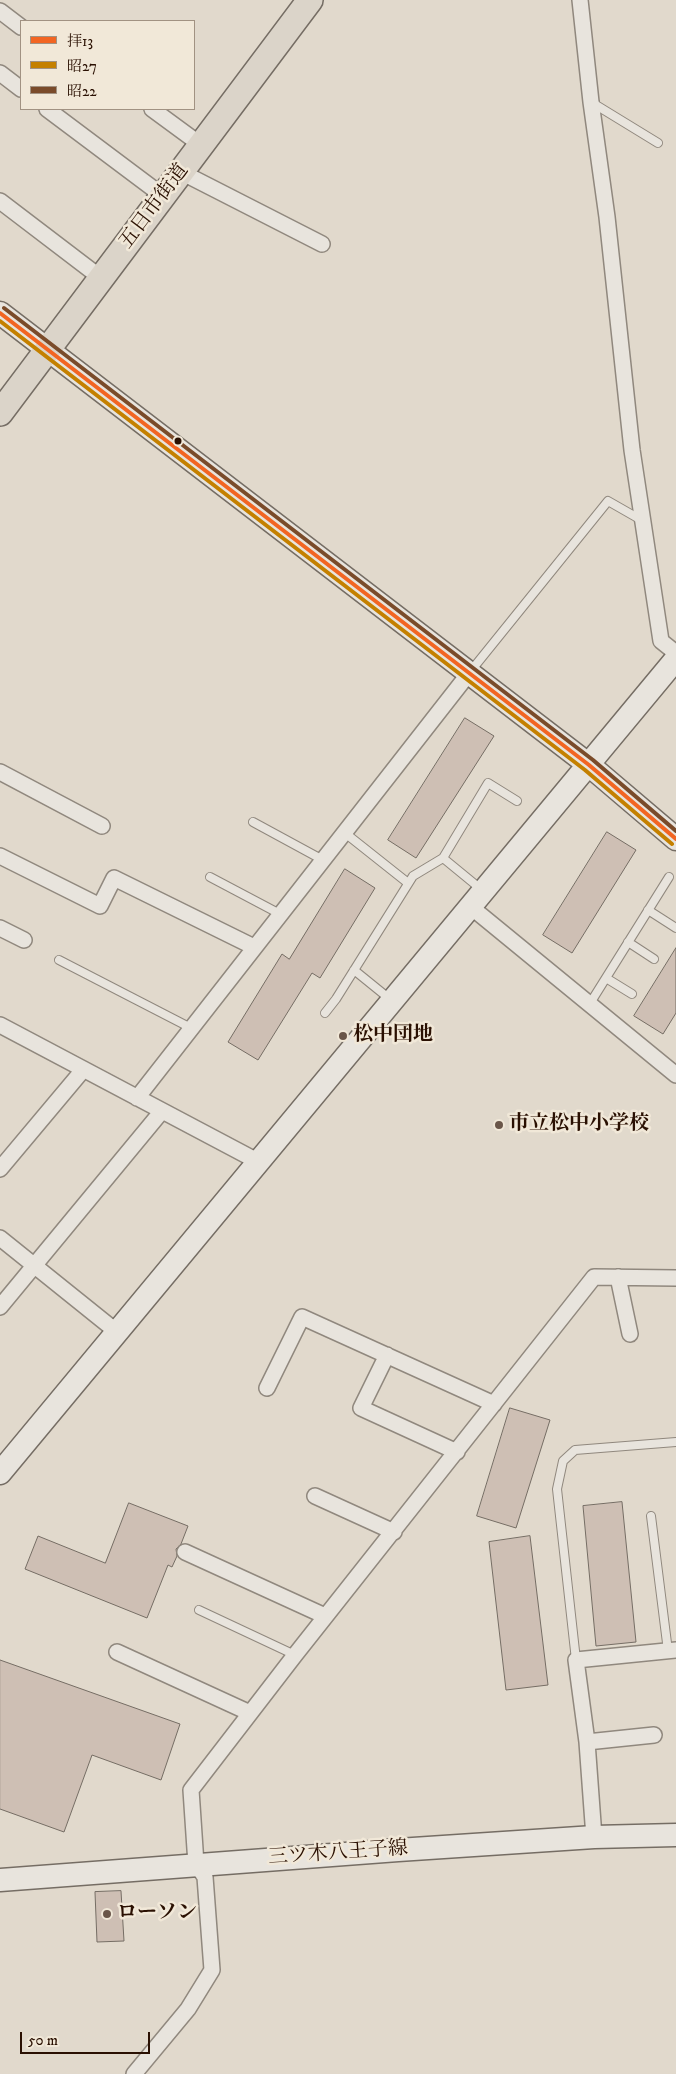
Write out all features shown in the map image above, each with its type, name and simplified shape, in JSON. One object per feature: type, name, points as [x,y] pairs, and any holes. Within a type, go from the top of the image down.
[{"type":"main road","name":"五日市街道","points":[[0,413],[310,0]]},
{"type":"street","points":[[0,1473],[672,665],[661,641],[632,450],[607,217],[591,102],[580,0]]},
{"type":"street","points":[[0,11],[20,26]]},
{"type":"street","points":[[0,73],[20,88]]},
{"type":"street","points":[[48,110],[163,196]]},
{"type":"street","points":[[153,110],[201,145]]},
{"type":"street","points":[[181,172],[322,244]]},
{"type":"street","points":[[0,201],[101,278]]},
{"type":"street","points":[[0,313],[470,672],[589,765],[676,839]]},
{"type":"street","points":[[137,1098],[470,672]]},
{"type":"street","points":[[0,772],[102,826]]},
{"type":"street","points":[[0,856],[100,906],[114,878],[254,947]]},
{"type":"street","points":[[478,899],[589,1005],[676,1075]]},
{"type":"street","points":[[0,928],[24,940]]},
{"type":"street","points":[[0,1025],[259,1162]]},
{"type":"street","points":[[0,1170],[83,1070]]},
{"type":"street","points":[[0,1307],[162,1111]]},
{"type":"street","points":[[0,1238],[116,1332]]},
{"type":"street","points":[[134,2074],[188,2009],[212,1970],[205,1877],[196,1864],[191,1790],[294,1655],[394,1532],[594,1277],[676,1278]]},
{"type":"street","points":[[618,1277],[630,1334]]},
{"type":"street","points":[[266,1388],[302,1316],[494,1404]]},
{"type":"street","points":[[387,1355],[362,1408],[457,1452]]},
{"type":"street","points":[[316,1496],[394,1532]]},
{"type":"street","points":[[185,1552],[325,1616]]},
{"type":"street","points":[[594,1837],[587,1742],[576,1660],[672,1650]]},
{"type":"street","points":[[117,1652],[250,1713]]},
{"type":"street","points":[[587,1742],[654,1736]]},
{"type":"street","name":"三ツ木八王子線","points":[[0,1880],[196,1864],[594,1837],[676,1835]]},
{"type":"lane","points":[[591,102],[658,143]]},
{"type":"lane","points":[[470,672],[608,501],[643,521]]},
{"type":"lane","points":[[325,1014],[408,883],[413,876],[443,858],[488,783],[517,801]]},
{"type":"lane","points":[[253,822],[323,860]]},
{"type":"lane","points":[[345,833],[408,883]]},
{"type":"lane","points":[[443,858],[478,899]]},
{"type":"lane","points":[[210,877],[280,914]]},
{"type":"lane","points":[[589,1005],[669,877]]},
{"type":"lane","points":[[648,910],[676,928]]},
{"type":"lane","points":[[628,942],[654,959]]},
{"type":"lane","points":[[58,960],[191,1028]]},
{"type":"lane","points":[[354,970],[393,1001]]},
{"type":"lane","points":[[606,978],[632,994]]},
{"type":"lane","points":[[576,1660],[557,1489],[563,1461],[575,1450],[676,1442]]},
{"type":"lane","points":[[651,1516],[672,1650]]},
{"type":"lane","points":[[199,1610],[294,1655]]},
{"type":"building","points":[[465,718],[494,736],[416,858],[388,840]]},
{"type":"building","points":[[607,832],[636,850],[572,953],[543,935]]},
{"type":"building","points":[[345,869],[375,888],[320,978],[312,973],[258,1060],[228,1042],[282,954],[289,959]]},
{"type":"building","points":[[676,948],[676,1013],[663,1034],[634,1016]]},
{"type":"building","points":[[510,1408],[550,1420],[516,1528],[477,1516]]},
{"type":"building","points":[[622,1502],[636,1642],[596,1646],[583,1506]]},
{"type":"building","points":[[129,1503],[188,1526],[181,1544],[176,1549],[177,1556],[172,1567],[168,1565],[147,1618],[25,1569],[38,1536],[105,1563]]},
{"type":"building","points":[[530,1536],[548,1685],[506,1690],[489,1542]]},
{"type":"building","points":[[0,1660],[180,1724],[161,1780],[92,1755],[64,1832],[0,1809]]},
{"type":"building","points":[[121,1891],[124,1941],[97,1942],[95,1892]]},
{"type":"transit line","name":"昭22","points":[[4,308],[593,760],[676,831]]},
{"type":"transit line","name":"拝13","points":[[0,313],[589,765],[676,839]]},
{"type":"transit line","name":"昭27","points":[[0,321],[585,770],[672,844]]},
{"type":"place","name":"松中団地","points":[[343,1036]]},
{"type":"place","name":"市立松中小学校","points":[[499,1125]]},
{"type":"place","name":"ローソン","points":[[107,1914]]}]
